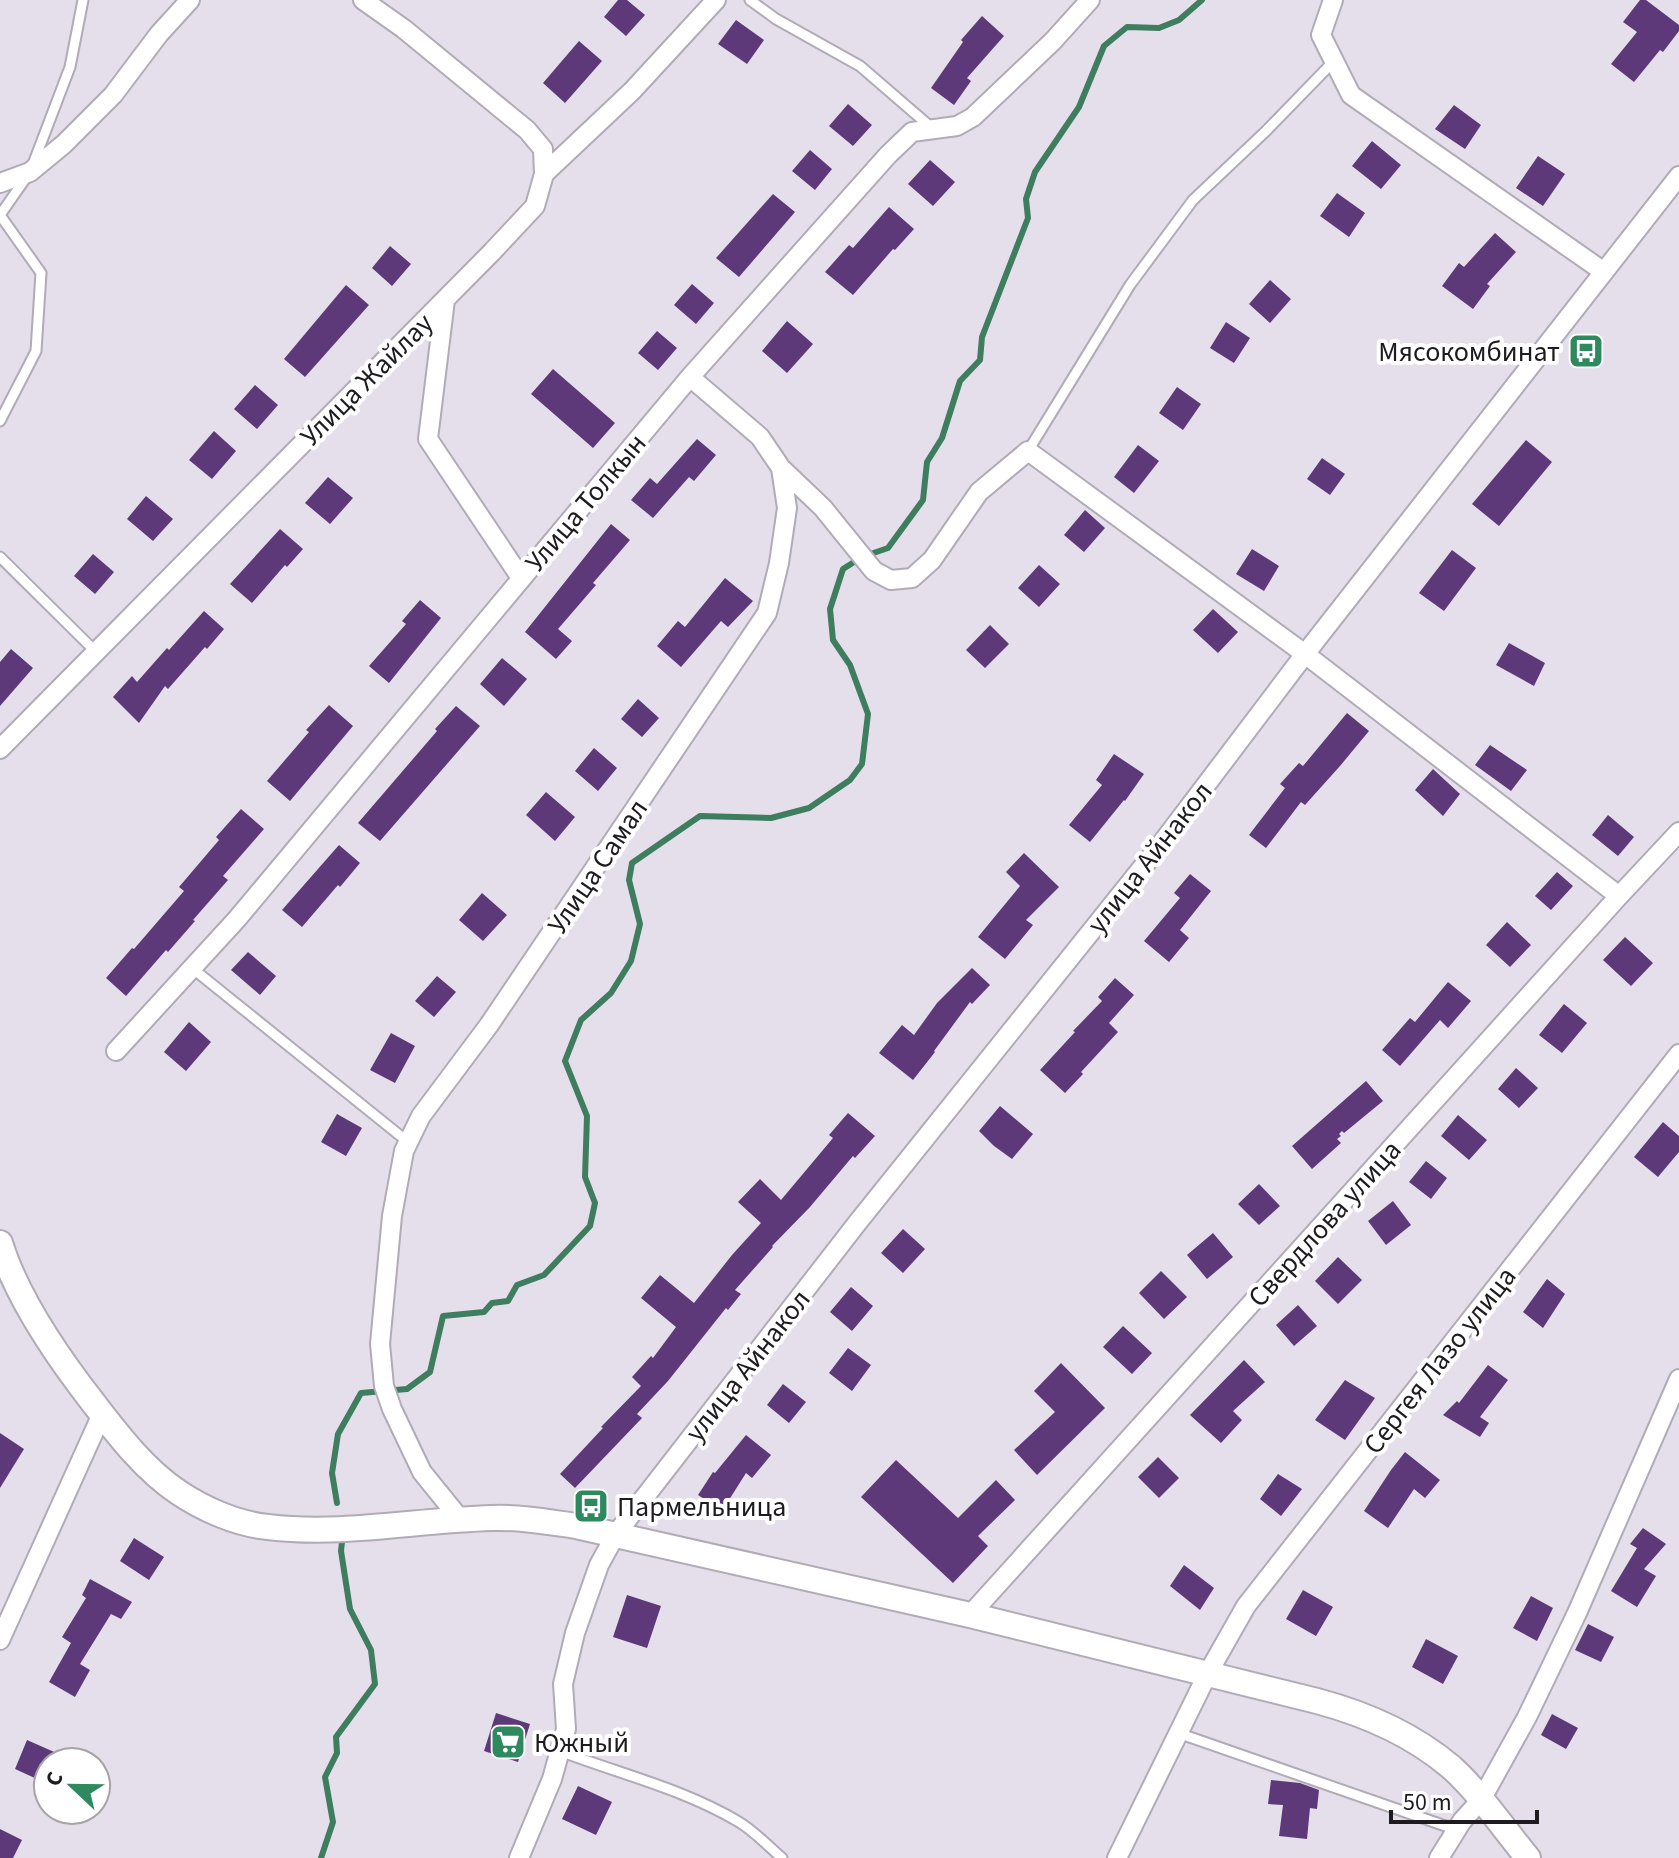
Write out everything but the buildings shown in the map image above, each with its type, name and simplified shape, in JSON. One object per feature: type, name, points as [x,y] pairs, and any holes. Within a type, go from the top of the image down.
[{"type":"main road","points":[[2,1254],[67,1369],[102,1414],[143,1462],[177,1492],[198,1504],[244,1522],[267,1527],[318,1529],[496,1518],[536,1520],[616,1534],[970,1615],[1357,1712],[1418,1743],[1452,1769],[1528,1858]]},
{"type":"street","points":[[0,183],[30,172],[64,144],[113,95],[159,34],[190,0]]},
{"type":"street","points":[[363,0],[404,29],[527,130],[543,149],[544,174]]},
{"type":"street","name":"Улица Жайлау","points":[[0,749],[535,206],[544,174],[632,91],[716,0]]},
{"type":"street","name":"Улица Толкын","points":[[116,1051],[237,919],[690,377],[888,155],[912,132],[957,126],[973,117],[1053,41],[1090,0]]},
{"type":"street","points":[[1333,0],[1321,35],[1351,95],[1604,272]]},
{"type":"street","name":"улица Айнакол","points":[[519,1858],[552,1779],[566,1729],[563,1684],[575,1633],[599,1565],[616,1534],[868,1209],[1162,843],[1305,654],[1679,176]]},
{"type":"street","points":[[445,300],[428,439],[521,578]]},
{"type":"street","name":"Улица Самал","points":[[460,1519],[422,1472],[384,1386],[380,1344],[392,1216],[404,1151],[421,1116],[489,1025],[767,613],[779,563],[787,508],[781,468],[760,437],[690,377]]},
{"type":"street","points":[[781,468],[823,508],[874,571],[891,580],[912,578],[932,560],[979,492],[1028,451],[1305,654],[1619,896]]},
{"type":"street","name":"Свердлова улица","points":[[970,1615],[1679,832]]},
{"type":"street","name":"Сергея Лазо улица","points":[[1117,1858],[1208,1673],[1246,1606],[1679,1054]]},
{"type":"street","points":[[1439,1858],[1481,1800],[1527,1717],[1577,1613],[1679,1379]]},
{"type":"street","points":[[0,1640],[102,1414]]},
{"type":"lane","points":[[0,421],[36,351],[41,273],[0,215],[30,172],[70,67],[83,0]]},
{"type":"lane","points":[[750,0],[776,19],[860,66],[933,129]]},
{"type":"lane","points":[[1028,451],[1130,285],[1193,200],[1334,61]]},
{"type":"lane","points":[[0,557],[96,652]]},
{"type":"lane","points":[[192,968],[408,1142]]},
{"type":"lane","points":[[1178,1733],[1457,1830]]},
{"type":"lane","points":[[560,1751],[685,1794],[741,1823],[782,1858]]},
{"type":"waterway","points":[[337,1503],[332,1473],[338,1434],[361,1393],[407,1389],[430,1372],[443,1316],[484,1312],[492,1303],[508,1301],[517,1285],[544,1275],[590,1226],[595,1203],[585,1177],[587,1116],[565,1061],[581,1020],[611,993],[631,961],[640,924],[629,880],[632,863],[700,816],[771,818],[809,808],[850,780],[862,764],[868,714],[850,665],[833,640],[830,609],[843,569],[862,557],[888,548],[923,500],[927,462],[942,438],[960,381],[980,360],[982,337],[1028,218],[1026,199],[1035,172],[1079,107],[1104,46],[1127,27],[1159,28],[1179,20],[1202,0]]},
{"type":"waterway","points":[[321,1858],[333,1822],[325,1777],[337,1753],[336,1737],[375,1684],[371,1650],[350,1609],[342,1542]]},
{"type":"place","name":"Мясокомбинат","points":[[1586,351]]},
{"type":"place","name":"Пармельница","points":[[591,1506]]},
{"type":"place","name":"Южный","points":[[508,1742]]}]
